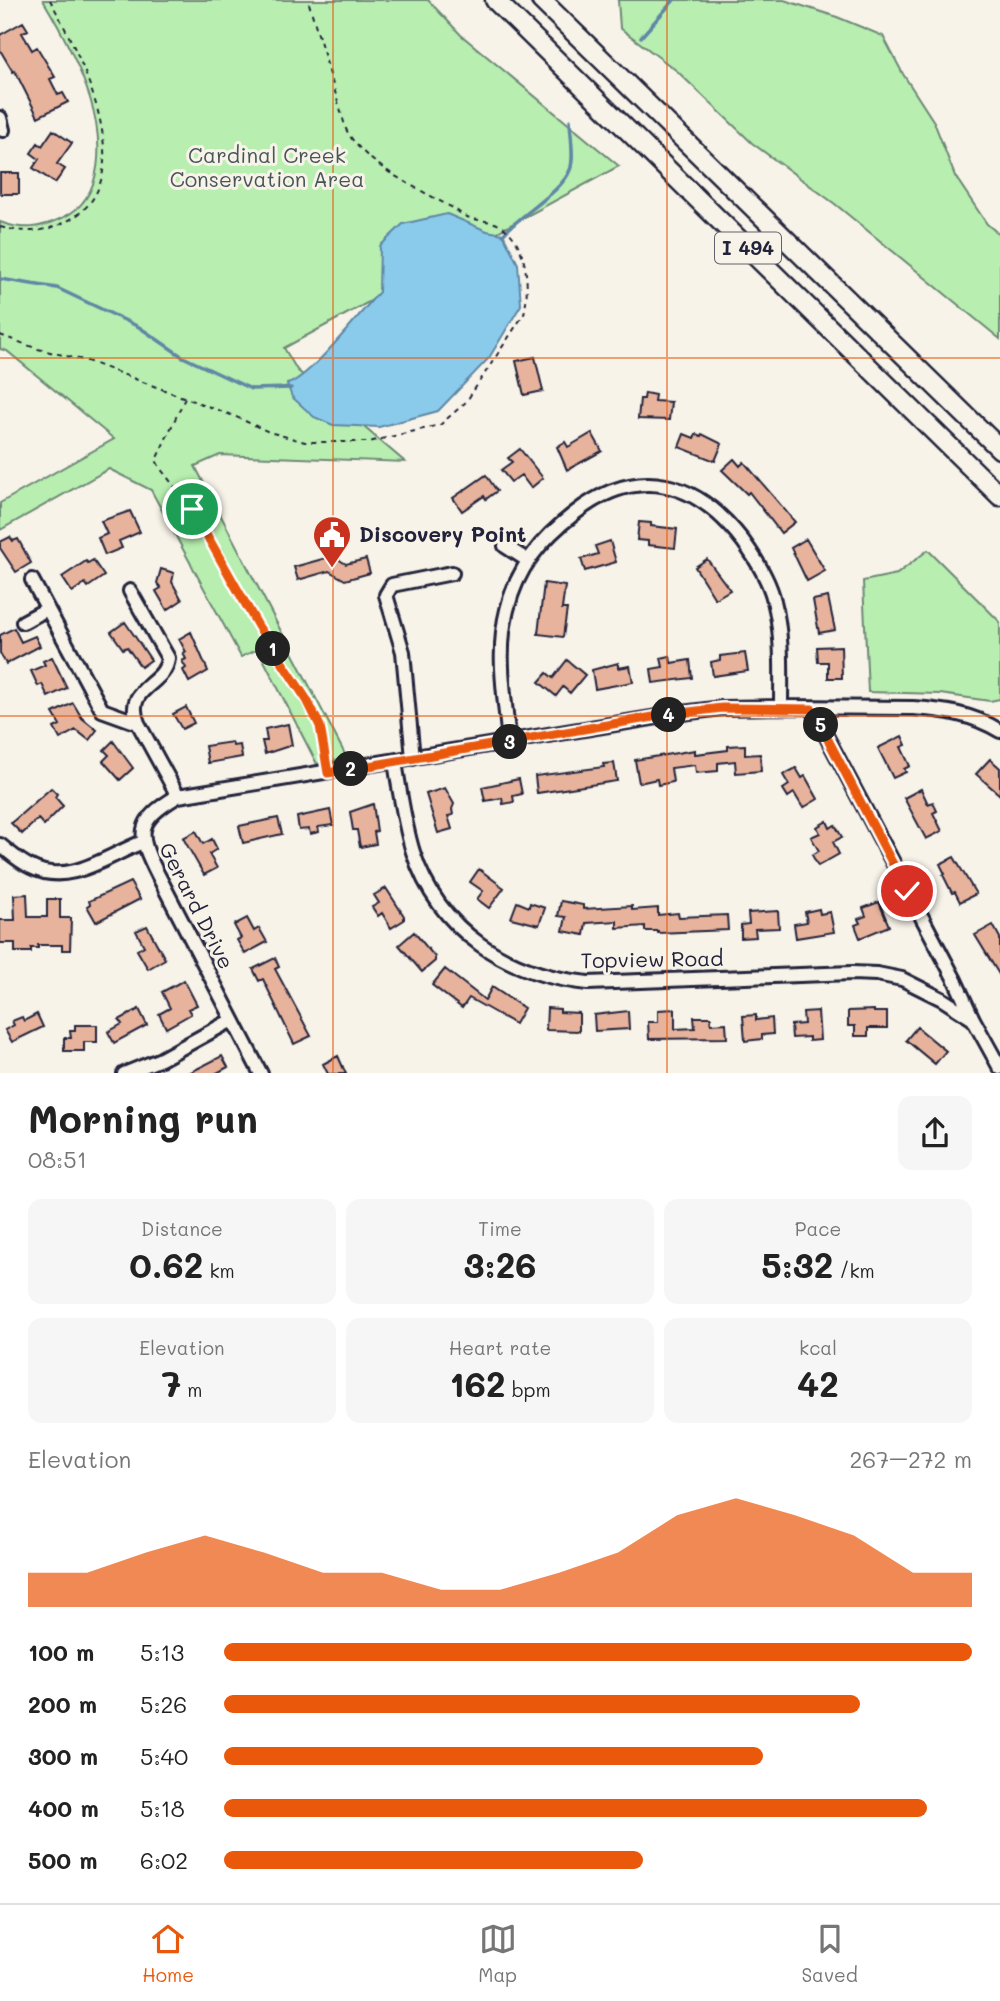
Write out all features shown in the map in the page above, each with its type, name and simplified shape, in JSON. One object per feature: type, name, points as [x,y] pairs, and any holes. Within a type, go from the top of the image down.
[{"type":"highway","name":"I 494","points":[[495,0],[1000,496]]},
{"type":"highway","name":"I 494","points":[[541,0],[1000,449]]},
{"type":"street","points":[[509,742],[502,671],[502,631],[513,590],[527,560],[538,545],[574,514],[603,495],[642,483],[683,489],[701,499],[733,528],[750,550],[767,580],[774,600],[779,627],[781,707]]},
{"type":"street","points":[[505,546],[527,560]]},
{"type":"street","points":[[414,758],[402,652],[386,595],[392,585],[452,573]]},
{"type":"street","points":[[32,580],[102,710],[138,723]]},
{"type":"street","points":[[130,591],[168,658],[163,672],[141,692],[134,710],[138,723],[178,796]]},
{"type":"street","points":[[23,622],[47,609]]},
{"type":"street","name":"Gerard Drive","points":[[261,1073],[156,873],[143,842],[144,827],[150,815],[178,796],[665,715],[722,708],[939,709],[978,720],[1000,731]]},
{"type":"street","points":[[812,709],[956,980],[973,1019]]},
{"type":"street","name":"Topview Road","points":[[395,762],[411,842],[423,879],[457,926],[505,961],[524,970],[559,980],[605,984],[877,974],[902,979],[925,989],[973,1019],[1000,1068]]},
{"type":"street","points":[[0,845],[34,869],[63,874],[76,872],[143,842]]},
{"type":"street","points":[[124,1073],[161,1059],[232,1020]]},
{"type":"path","points":[[0,227],[33,232],[62,224],[88,207],[95,198],[100,183],[104,164],[95,98],[79,56],[50,0]]},
{"type":"path","points":[[0,335],[38,349],[87,361],[269,432],[305,442],[369,442],[440,425],[466,402],[524,314],[527,303],[526,276],[520,247],[512,234],[502,226],[464,216],[372,161],[351,141],[308,0]]},
{"type":"path","points":[[185,398],[156,460],[192,509],[258,626],[307,700],[320,726],[328,773]]},
{"type":"green space","name":"Cardinal Creek Conservation Area","points":[[43,0],[428,0],[461,35],[619,166],[284,348],[297,370],[405,462],[220,455],[195,466],[347,758],[317,764],[258,649],[241,657],[151,490],[109,469],[0,530],[0,503],[114,439],[7,351],[0,349],[0,222],[16,227],[32,227],[62,218],[77,209],[87,196],[94,182],[97,165],[97,130],[90,98],[81,73]]},
{"type":"green space","points":[[618,0],[784,0],[837,17],[883,36],[903,74],[934,122],[955,176],[987,224],[1000,235],[1000,339],[835,204],[752,143],[677,71],[620,28]]},
{"type":"green space","points":[[928,550],[1000,622],[1000,699],[990,701],[940,694],[868,692],[863,581],[897,574]]},
{"type":"water","points":[[447,214],[487,231],[503,234],[518,264],[521,305],[489,358],[438,411],[379,427],[333,425],[314,417],[292,397],[287,384],[297,379],[321,358],[379,292],[380,246],[403,224]]},
{"type":"building","points":[[23,22],[28,30],[22,33],[32,50],[37,47],[55,77],[50,79],[58,95],[63,93],[68,102],[38,117],[15,71],[13,72],[0,50],[0,35]]},
{"type":"building","points":[[53,130],[72,143],[57,164],[65,169],[55,183],[33,168],[39,159],[31,153],[38,143],[42,146]]},
{"type":"building","points":[[0,173],[19,173],[19,194],[0,194]]},
{"type":"building","points":[[535,357],[543,391],[524,395],[516,361]]},
{"type":"building","points":[[645,393],[655,395],[654,401],[671,402],[669,420],[638,419],[640,399],[644,399]]},
{"type":"building","points":[[592,433],[602,451],[567,470],[557,447],[565,442],[568,447]]},
{"type":"building","points":[[684,434],[694,438],[696,434],[702,434],[722,444],[715,461],[679,447]]},
{"type":"building","points":[[520,449],[543,478],[531,488],[521,475],[511,482],[501,470],[512,462],[508,458]]},
{"type":"building","points":[[734,459],[740,466],[744,462],[795,522],[781,533],[749,492],[747,494],[722,470]]},
{"type":"building","points":[[486,475],[497,491],[486,499],[484,496],[462,511],[453,498]]},
{"type":"building","points":[[130,511],[140,532],[119,541],[122,548],[105,555],[98,538],[107,534],[101,521]]},
{"type":"building","points":[[639,522],[677,529],[675,548],[648,545],[648,541],[637,540]]},
{"type":"building","points":[[10,537],[13,541],[18,539],[31,563],[16,572],[0,548],[0,542]]},
{"type":"building","points":[[806,539],[825,571],[807,581],[791,548]]},
{"type":"building","points":[[610,541],[616,562],[585,571],[581,559],[598,554],[595,546]]},
{"type":"building","name":"Discovery Point","points":[[333,556],[346,564],[366,559],[370,573],[345,580],[329,571],[298,580],[294,567]]},
{"type":"building","points":[[707,559],[730,590],[715,599],[695,567]]},
{"type":"building","points":[[93,560],[104,576],[88,587],[85,583],[72,592],[62,577],[86,561],[88,563]]},
{"type":"building","points":[[161,569],[174,573],[172,582],[182,600],[167,610],[156,591],[161,588],[157,583]]},
{"type":"building","points":[[544,583],[565,586],[562,609],[567,609],[563,637],[538,634]]},
{"type":"building","points":[[828,597],[835,630],[819,633],[813,600]]},
{"type":"building","points":[[125,622],[151,660],[141,667],[127,647],[123,649],[111,632]]},
{"type":"building","points":[[14,628],[21,642],[35,636],[40,646],[6,664],[0,653],[0,635]]},
{"type":"building","points":[[191,632],[208,671],[189,682],[182,661],[186,659],[183,653],[186,652],[179,639]]},
{"type":"building","points":[[841,646],[842,678],[828,678],[828,662],[818,662],[817,647]]},
{"type":"building","points":[[745,653],[748,671],[713,676],[711,662],[720,660],[720,656]]},
{"type":"building","points":[[670,656],[671,663],[690,660],[692,678],[653,683],[651,669],[663,667],[661,658]]},
{"type":"building","points":[[52,657],[67,688],[48,697],[42,684],[38,686],[31,671],[45,665],[43,661]]},
{"type":"building","points":[[567,660],[585,675],[570,693],[563,687],[556,696],[539,682],[547,673],[553,678]]},
{"type":"building","points":[[618,663],[618,668],[630,666],[633,682],[595,689],[592,670]]},
{"type":"building","points":[[73,703],[82,718],[97,730],[89,740],[76,730],[60,739],[54,728],[60,725],[53,713]]},
{"type":"building","points":[[186,707],[194,723],[182,729],[173,714]]},
{"type":"building","points":[[288,724],[292,745],[265,754],[262,741],[267,741],[265,729]]},
{"type":"building","points":[[902,736],[906,745],[901,747],[910,766],[904,769],[906,772],[893,778],[878,748]]},
{"type":"building","points":[[113,741],[133,768],[120,780],[103,761],[109,755],[104,750]]},
{"type":"building","points":[[232,742],[233,746],[240,745],[242,757],[208,763],[205,746]]},
{"type":"building","points":[[745,745],[745,755],[760,754],[761,771],[736,773],[735,761],[718,763],[718,771],[696,773],[695,765],[671,768],[673,782],[658,785],[657,779],[639,783],[635,760],[695,750],[695,754],[728,750],[728,746]]},
{"type":"building","points":[[990,759],[1000,768],[1000,795],[976,774]]},
{"type":"building","points":[[614,763],[617,781],[537,793],[535,776],[604,767],[603,764]]},
{"type":"building","points":[[796,768],[802,778],[805,776],[818,799],[803,808],[794,793],[788,797],[783,789],[789,785],[783,775]]},
{"type":"building","points":[[519,779],[522,794],[513,796],[514,802],[503,804],[502,798],[485,801],[482,787]]},
{"type":"building","points":[[51,788],[63,806],[44,825],[38,819],[22,834],[11,823]]},
{"type":"building","points":[[445,788],[454,804],[453,815],[448,816],[452,829],[438,833],[426,794]]},
{"type":"building","points":[[921,789],[928,804],[933,802],[937,811],[933,813],[942,831],[926,839],[904,798]]},
{"type":"building","points":[[373,804],[376,844],[360,847],[350,812]]},
{"type":"building","points":[[330,810],[333,825],[318,827],[319,832],[310,834],[309,829],[299,830],[297,817]]},
{"type":"building","points":[[278,818],[282,834],[243,843],[239,826]]},
{"type":"building","points":[[827,821],[830,828],[835,825],[842,837],[833,842],[839,854],[818,866],[812,855],[819,851],[811,837],[820,833],[817,827]]},
{"type":"building","points":[[196,831],[203,844],[212,839],[217,849],[209,854],[217,868],[204,875],[183,838]]},
{"type":"building","points":[[954,857],[976,894],[960,902],[955,892],[952,893],[940,864]]},
{"type":"building","points":[[479,869],[504,888],[489,908],[477,899],[483,891],[470,882]]},
{"type":"building","points":[[130,882],[140,899],[96,922],[87,906],[89,901]]},
{"type":"building","points":[[386,888],[404,916],[404,920],[391,928],[382,913],[378,916],[372,907],[379,903],[374,895]]},
{"type":"building","points":[[27,894],[28,917],[47,917],[47,899],[60,899],[60,918],[71,918],[70,950],[62,950],[62,945],[38,945],[38,948],[31,948],[31,952],[15,952],[15,943],[0,943],[0,920],[15,920],[14,895]]},
{"type":"building","points":[[561,901],[583,905],[583,909],[632,906],[632,910],[658,908],[658,915],[678,913],[679,917],[727,915],[728,930],[658,933],[645,931],[645,926],[617,928],[617,921],[586,923],[584,935],[563,931],[566,917],[558,916]]},
{"type":"building","points":[[517,902],[529,907],[530,903],[545,908],[539,925],[511,918]]},
{"type":"building","points":[[879,902],[889,926],[860,938],[855,925],[860,923],[858,919],[866,916],[863,908]]},
{"type":"building","points":[[819,909],[820,914],[830,912],[834,932],[796,938],[794,924],[807,922],[805,912]]},
{"type":"building","points":[[778,911],[779,928],[755,929],[756,937],[741,938],[741,925],[749,924],[748,913]]},
{"type":"building","points":[[247,918],[254,931],[259,928],[267,942],[245,954],[237,940],[241,938],[234,925]]},
{"type":"building","points":[[993,925],[1000,938],[1000,976],[975,935]]},
{"type":"building","points":[[147,926],[165,959],[148,969],[137,950],[144,946],[136,931]]},
{"type":"building","points":[[414,932],[435,957],[435,961],[422,972],[399,945]]},
{"type":"building","points":[[275,958],[279,967],[275,969],[311,1036],[294,1044],[263,979],[259,981],[253,969]]},
{"type":"building","points":[[445,969],[485,1000],[492,987],[524,1008],[515,1024],[469,998],[462,1008],[432,985]]},
{"type":"building","points":[[184,980],[197,1005],[188,1009],[191,1014],[166,1028],[159,1014],[170,1008],[162,992]]},
{"type":"building","points":[[547,1008],[579,1013],[579,1031],[546,1030]]},
{"type":"building","points":[[139,1009],[147,1025],[114,1043],[108,1032],[122,1024],[119,1020]]},
{"type":"building","points":[[675,1009],[675,1029],[695,1028],[694,1017],[711,1017],[711,1024],[726,1023],[727,1038],[649,1039],[648,1022],[658,1022],[658,1010]]},
{"type":"building","points":[[628,1011],[629,1029],[595,1031],[594,1015]]},
{"type":"building","points":[[818,1011],[820,1040],[809,1041],[809,1037],[792,1038],[791,1025],[804,1024],[803,1012]]},
{"type":"building","points":[[848,1011],[887,1012],[887,1028],[868,1028],[868,1036],[855,1036],[855,1026],[848,1026]]},
{"type":"building","points":[[37,1014],[43,1027],[12,1042],[5,1030],[14,1025],[12,1021],[22,1017],[24,1021]]},
{"type":"building","points":[[756,1015],[756,1020],[772,1018],[773,1034],[762,1035],[762,1039],[745,1041],[743,1016]]},
{"type":"building","points":[[75,1025],[97,1025],[97,1042],[84,1042],[84,1051],[64,1051],[64,1038],[71,1038],[70,1031],[75,1031]]},
{"type":"building","points":[[917,1027],[946,1051],[935,1064],[906,1040]]},
{"type":"building","points":[[222,1056],[228,1067],[217,1073],[189,1073]]},
{"type":"building","points":[[338,1056],[346,1073],[328,1073],[323,1064]]},
{"type":"waterway","points":[[641,37],[674,0]]},
{"type":"waterway","points":[[503,235],[565,179],[572,159],[570,120]]},
{"type":"waterway","points":[[0,279],[57,288],[139,327],[183,357],[251,389],[291,388]]},
{"type":"place","name":"Discovery Point","points":[[332,569]]},
{"type":"route","points":[[192,509],[258,626],[307,700],[320,726],[328,773],[665,715],[722,708],[812,709],[907,891]]}]
